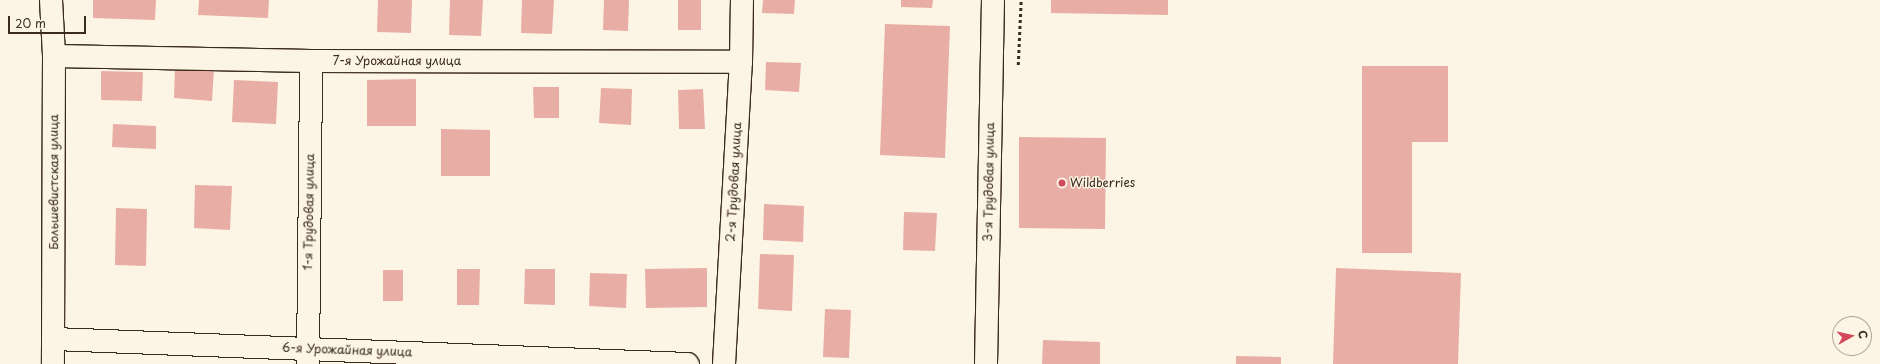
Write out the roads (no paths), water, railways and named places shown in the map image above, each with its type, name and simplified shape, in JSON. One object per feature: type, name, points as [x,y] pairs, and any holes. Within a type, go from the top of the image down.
[{"type":"street","name":"Большевистская улица","points":[[51,0],[54,56],[53,364]]},
{"type":"street","name":"2-я Трудовая улица","points":[[724,364],[741,62],[742,0]]},
{"type":"street","name":"3-я Трудовая улица","points":[[986,364],[993,0]]},
{"type":"street","name":"7-я Урожайная улица","points":[[54,56],[311,61],[741,62]]},
{"type":"street","name":"1-я Трудовая улица","points":[[308,356],[311,61]]},
{"type":"street","name":"6-я Урожайная улица","points":[[54,339],[308,356],[688,364]]},
{"type":"place","name":"Wildberries","points":[[1062,183]]}]
